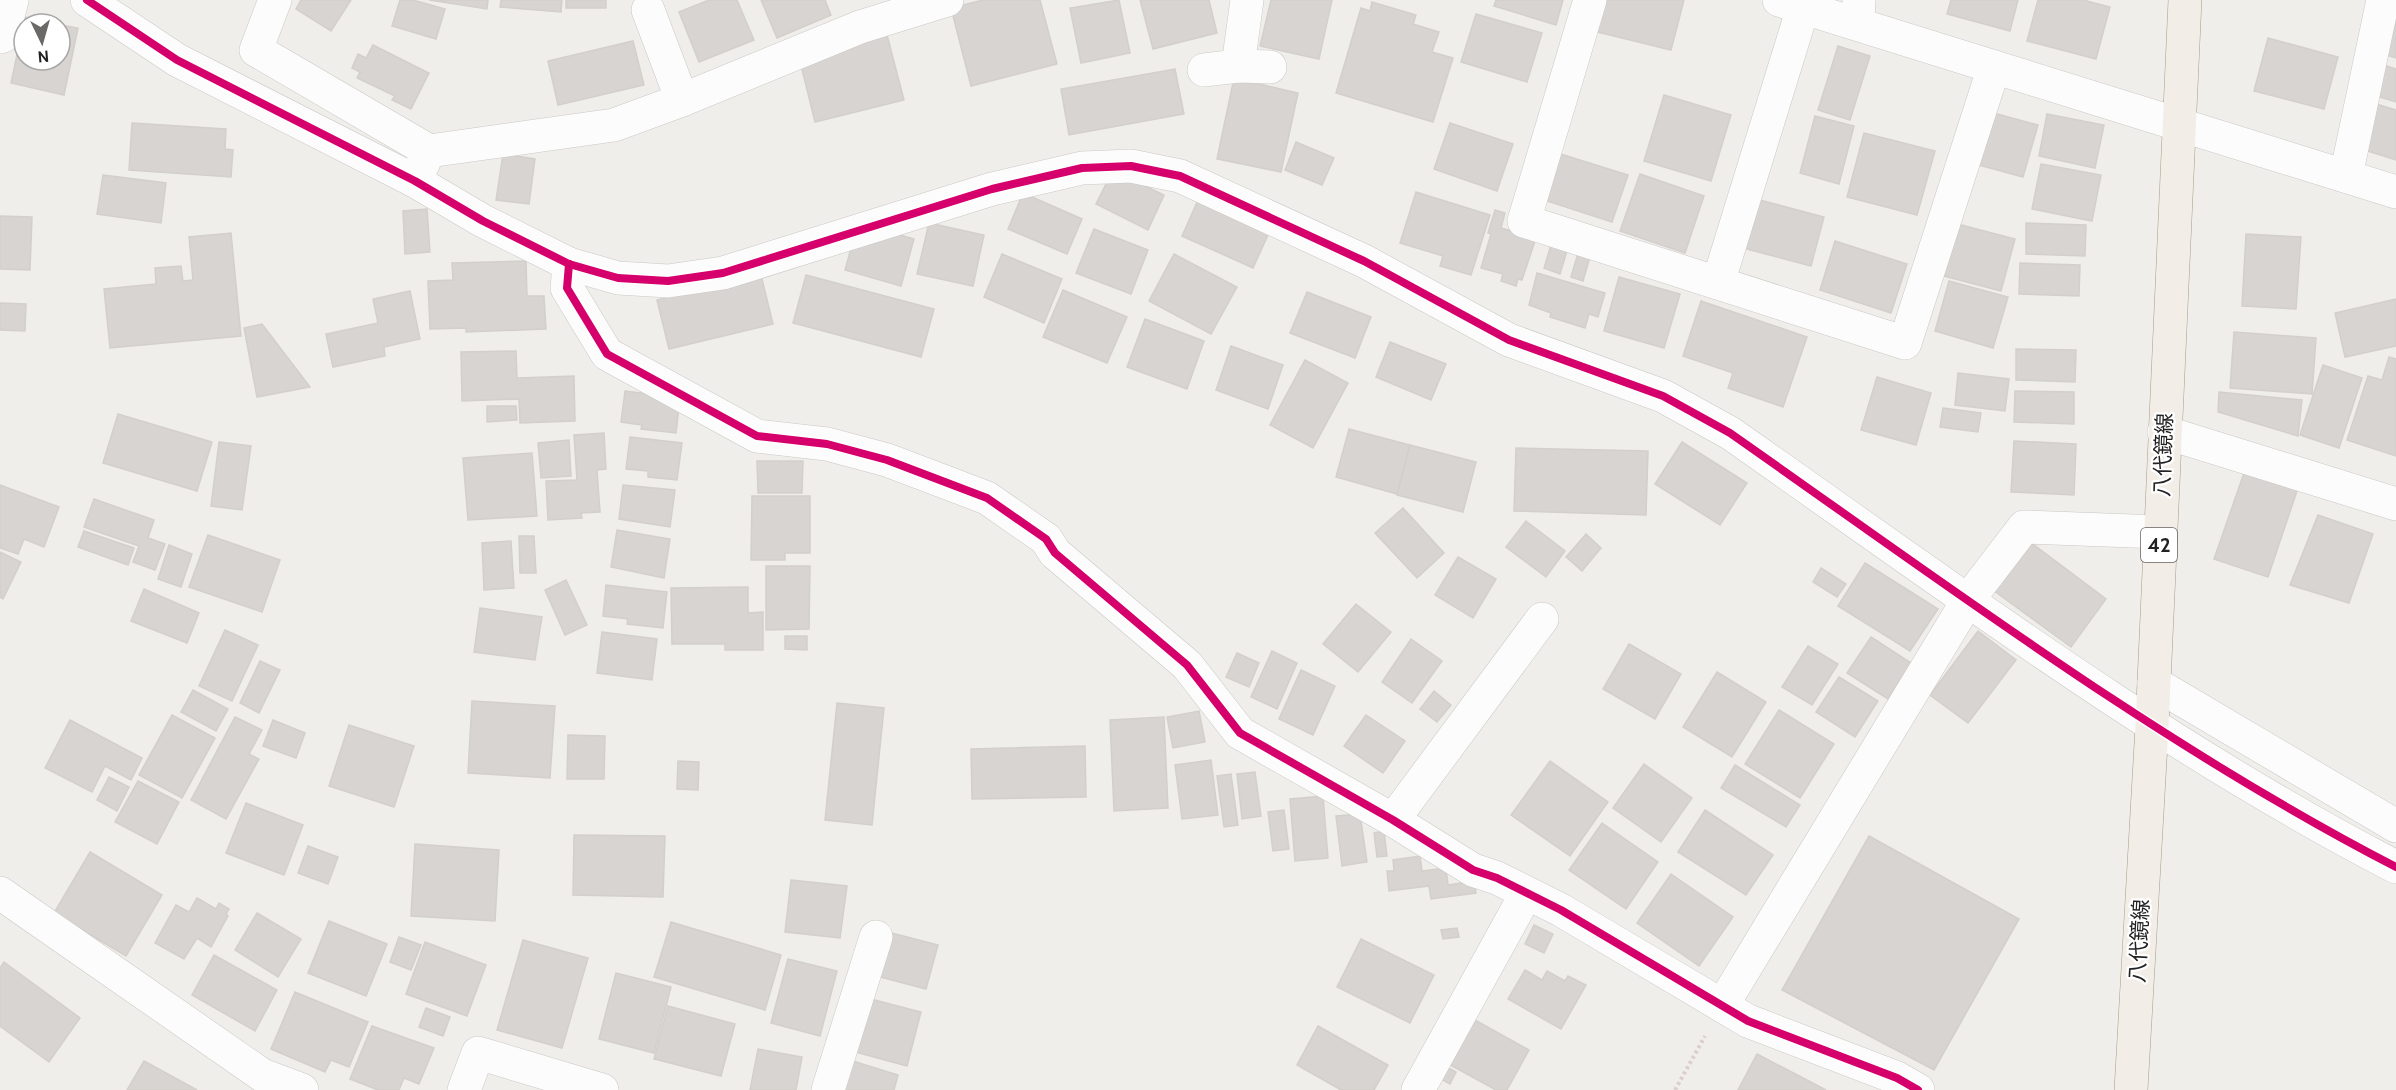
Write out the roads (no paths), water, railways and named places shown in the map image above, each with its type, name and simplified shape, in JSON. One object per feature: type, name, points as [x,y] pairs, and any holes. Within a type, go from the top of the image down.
[{"type":"main road","name":"八代鏡線","points":[[2131,1090],[2152,726],[2177,123],[2185,0]]},
{"type":"street","points":[[0,37],[3,36],[12,0]]},
{"type":"street","points":[[87,0],[177,60],[415,181],[483,221],[569,264],[618,278],[668,280],[723,273],[992,189],[1082,168],[1131,166],[1180,176],[1364,261],[1509,340],[1663,396],[1730,433],[2152,726],[2314,824],[2396,867]]},
{"type":"street","points":[[274,0],[256,50],[429,151],[614,125],[682,100],[860,27],[947,0]]},
{"type":"street","points":[[1238,66],[1247,0]]},
{"type":"street","points":[[1590,0],[1524,220],[1905,343],[1994,67]]},
{"type":"street","points":[[2346,176],[2383,0]]},
{"type":"street","points":[[655,3],[682,100]]},
{"type":"street","points":[[1718,283],[1791,4],[1858,12],[1994,67],[2396,192]]},
{"type":"street","points":[[1204,70],[1238,66],[1270,67]]},
{"type":"street","points":[[415,181],[429,151]]},
{"type":"street","points":[[569,264],[567,288],[607,354],[757,436],[827,444],[886,460],[987,498],[1046,539],[1055,553],[1187,665],[1240,733],[1393,820],[1473,870],[1497,878],[1561,910],[1748,1021],[1897,1078],[1918,1090]]},
{"type":"street","points":[[2164,432],[2396,504]]},
{"type":"street","points":[[1722,1006],[1968,600],[2024,527],[2160,532]]},
{"type":"street","points":[[1393,820],[1542,619]]},
{"type":"street","points":[[2154,683],[2396,826]]},
{"type":"street","points":[[0,893],[262,1075],[302,1090]]},
{"type":"street","points":[[1418,1090],[1526,894]]},
{"type":"street","points":[[828,1090],[876,938]]},
{"type":"street","points":[[464,1090],[478,1053],[602,1090]]}]
